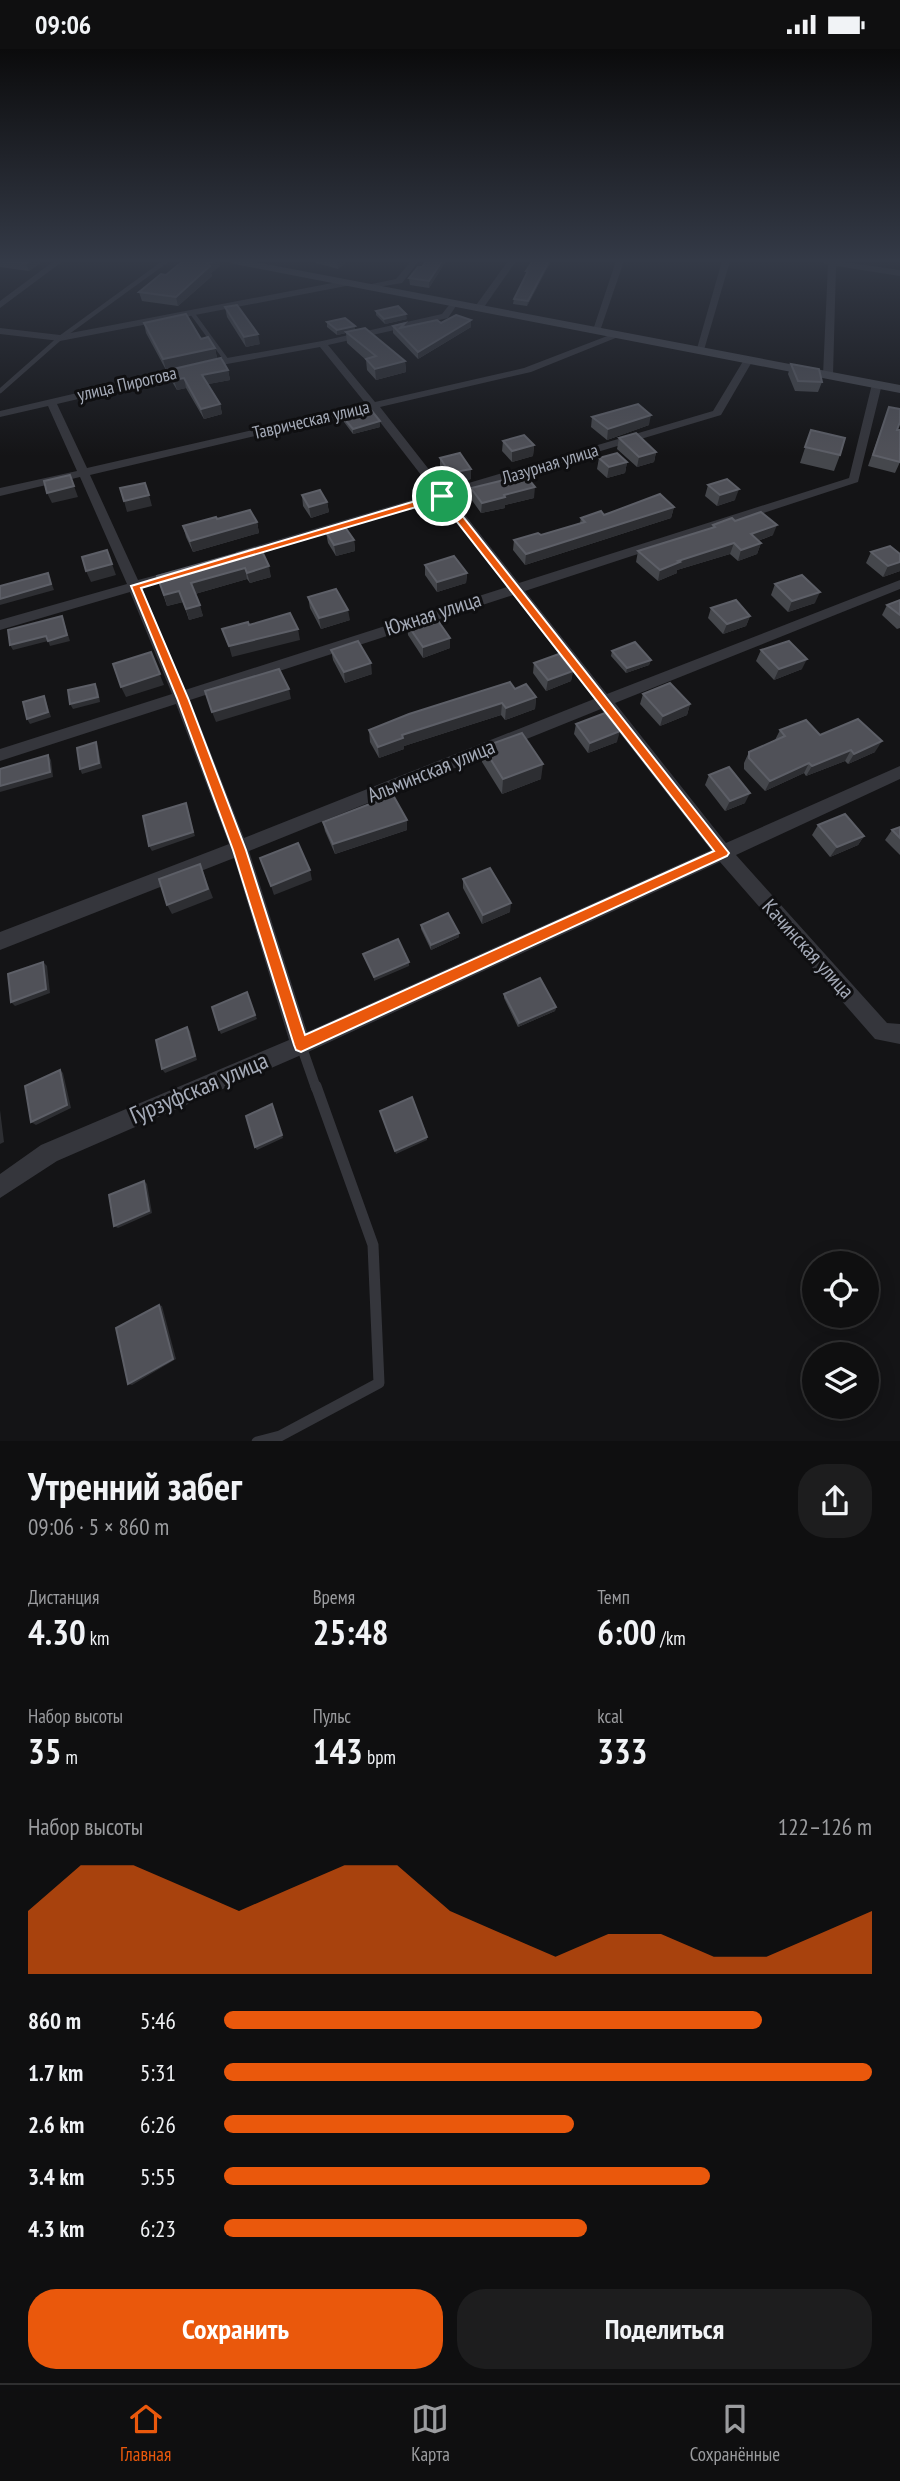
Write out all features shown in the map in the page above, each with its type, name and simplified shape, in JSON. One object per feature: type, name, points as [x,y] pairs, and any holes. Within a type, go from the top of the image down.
[{"type":"street","points":[[0,331],[60,338],[124,326]]},
{"type":"street","name":"улица Пирогова","points":[[0,414],[227,361],[401,326]]},
{"type":"street","points":[[570,326],[900,389]]},
{"type":"street","points":[[595,331],[597,326]]},
{"type":"street","points":[[699,351],[707,326]]},
{"type":"street","points":[[828,326],[828,375]]},
{"type":"street","name":"Таврическая улица","points":[[0,492],[527,370],[618,335]]},
{"type":"street","name":"Качинская улица","points":[[322,344],[723,853],[883,1032],[900,1034]]},
{"type":"street","name":"Лазурная улица","points":[[229,559],[717,413],[748,360]]},
{"type":"street","name":"Южная улица","points":[[0,755],[182,698],[514,587],[854,480],[877,384]]},
{"type":"street","points":[[51,402],[136,586],[182,698],[240,850],[301,1045]]},
{"type":"street","points":[[0,625],[189,570]]},
{"type":"street","name":"Альминская улица","points":[[0,941],[240,850],[603,700],[900,584]]},
{"type":"street","name":"Гурзуфская улица","points":[[0,1187],[50,1153],[301,1045],[900,772]]},
{"type":"lane","points":[[0,391],[77,326]]},
{"type":"lane","points":[[201,326],[227,361]]},
{"type":"lane","points":[[257,1441],[280,1436],[379,1383],[373,1245],[301,1045]]},
{"type":"building","points":[[146,326],[193,326],[201,339],[208,337],[215,348],[163,359]]},
{"type":"building","points":[[237,326],[252,326],[258,334],[244,337]]},
{"type":"building","points":[[332,326],[355,326],[337,330]]},
{"type":"building","points":[[393,326],[402,326],[400,328],[461,326],[418,352]]},
{"type":"building","points":[[365,328],[405,361],[375,369],[366,359],[376,356],[346,332]]},
{"type":"building","points":[[221,358],[228,370],[202,375],[220,404],[201,409],[184,378],[174,380],[169,370]]},
{"type":"building","points":[[791,364],[819,369],[822,382],[798,381]]},
{"type":"building","points":[[638,404],[651,415],[608,429],[592,417]]},
{"type":"building","points":[[889,407],[900,409],[897,430],[900,430],[900,462],[873,455]]},
{"type":"building","points":[[371,410],[380,421],[353,429],[343,417]]},
{"type":"building","points":[[811,430],[845,438],[840,455],[805,447]]},
{"type":"building","points":[[636,433],[656,452],[639,457],[619,438]]},
{"type":"building","points":[[524,435],[534,445],[512,451],[503,441]]},
{"type":"building","points":[[460,453],[471,469],[450,473],[440,458]]},
{"type":"building","points":[[617,453],[627,462],[609,467],[599,458]]},
{"type":"building","points":[[70,475],[74,486],[47,493],[44,481]]},
{"type":"building","points":[[525,475],[535,487],[482,503],[471,488]]},
{"type":"building","points":[[727,479],[739,489],[720,495],[708,485]]},
{"type":"building","points":[[145,483],[149,495],[124,501],[120,488]]},
{"type":"building","points":[[320,490],[327,502],[309,507],[302,495]]},
{"type":"building","points":[[660,494],[674,507],[526,554],[514,540],[585,522],[581,518],[601,511],[604,515]]},
{"type":"building","points":[[250,510],[257,522],[190,541],[183,526],[216,517],[217,519]]},
{"type":"building","points":[[761,512],[777,525],[751,534],[761,543],[741,550],[734,543],[678,561],[680,562],[660,570],[638,551],[715,527],[713,525],[732,518],[735,521]]},
{"type":"building","points":[[345,527],[354,540],[334,545],[326,532]]},
{"type":"building","points":[[890,546],[900,554],[900,562],[888,566],[871,552]]},
{"type":"building","points":[[260,547],[269,566],[247,573],[245,568],[191,583],[200,605],[186,609],[179,591],[164,595],[157,576]]},
{"type":"building","points":[[107,550],[112,564],[86,571],[82,557]]},
{"type":"building","points":[[454,556],[467,573],[437,582],[425,565]]},
{"type":"building","points":[[48,573],[51,584],[0,599],[0,586]]},
{"type":"building","points":[[802,575],[820,592],[792,601],[775,584]]},
{"type":"building","points":[[336,589],[348,610],[319,618],[308,597]]},
{"type":"building","points":[[736,600],[750,616],[727,624],[711,608]]},
{"type":"building","points":[[900,600],[900,615],[887,605]]},
{"type":"building","points":[[290,613],[298,629],[229,646],[222,629],[248,622],[249,625]]},
{"type":"building","points":[[434,615],[450,638],[423,647],[407,624]]},
{"type":"building","points":[[62,616],[67,635],[48,641],[46,636],[10,645],[8,630]]},
{"type":"building","points":[[358,641],[371,663],[344,672],[331,650]]},
{"type":"building","points":[[789,641],[807,659],[779,669],[761,650]]},
{"type":"building","points":[[635,642],[651,660],[627,668],[612,651]]},
{"type":"building","points":[[151,652],[160,674],[121,687],[113,664]]},
{"type":"building","points":[[559,654],[573,671],[548,680],[534,663]]},
{"type":"building","points":[[279,669],[289,689],[212,712],[205,691]]},
{"type":"building","points":[[510,682],[515,689],[526,684],[536,697],[506,708],[502,703],[402,735],[403,738],[378,747],[369,730],[409,714]]},
{"type":"building","points":[[670,683],[690,704],[663,716],[643,694]]},
{"type":"building","points":[[95,684],[98,697],[70,704],[68,690]]},
{"type":"building","points":[[44,696],[48,712],[27,719],[23,702]]},
{"type":"building","points":[[605,713],[620,731],[590,743],[576,724]]},
{"type":"building","points":[[858,719],[882,741],[854,754],[851,750],[812,766],[809,763],[770,781],[749,758],[749,752],[785,736],[780,730],[806,720],[820,735]]},
{"type":"building","points":[[522,733],[543,764],[503,779],[483,747]]},
{"type":"building","points":[[96,742],[99,763],[80,769],[77,748]]},
{"type":"building","points":[[48,755],[50,772],[0,786],[0,769]]},
{"type":"building","points":[[729,767],[750,793],[730,801],[709,775]]},
{"type":"building","points":[[393,795],[407,820],[333,844],[323,822]]},
{"type":"building","points":[[186,803],[193,832],[149,846],[143,816]]},
{"type":"building","points":[[845,814],[864,836],[837,847],[818,825]]},
{"type":"building","points":[[900,827],[900,838],[892,830]]},
{"type":"building","points":[[298,843],[310,870],[271,886],[260,858]]},
{"type":"building","points":[[200,864],[208,889],[167,905],[159,879]]},
{"type":"building","points":[[490,868],[511,903],[483,915],[463,879]]},
{"type":"building","points":[[448,913],[459,933],[431,945],[421,925]]},
{"type":"building","points":[[398,939],[409,962],[374,977],[363,954]]},
{"type":"building","points":[[43,962],[46,989],[11,1002],[8,974]]},
{"type":"building","points":[[540,978],[556,1007],[519,1023],[504,994]]},
{"type":"building","points":[[247,992],[255,1015],[219,1030],[212,1007]]},
{"type":"building","points":[[187,1027],[195,1056],[162,1069],[156,1040]]},
{"type":"building","points":[[60,1070],[67,1105],[31,1122],[25,1086]]},
{"type":"building","points":[[412,1097],[427,1137],[395,1151],[380,1111]]},
{"type":"building","points":[[272,1104],[282,1135],[255,1147],[246,1116]]},
{"type":"building","points":[[144,1181],[149,1211],[114,1226],[109,1195]]},
{"type":"building","points":[[159,1305],[173,1359],[128,1384],[116,1328]]},
{"type":"route","points":[[442,496],[723,853],[301,1045],[240,850],[136,586],[442,496]]}]
